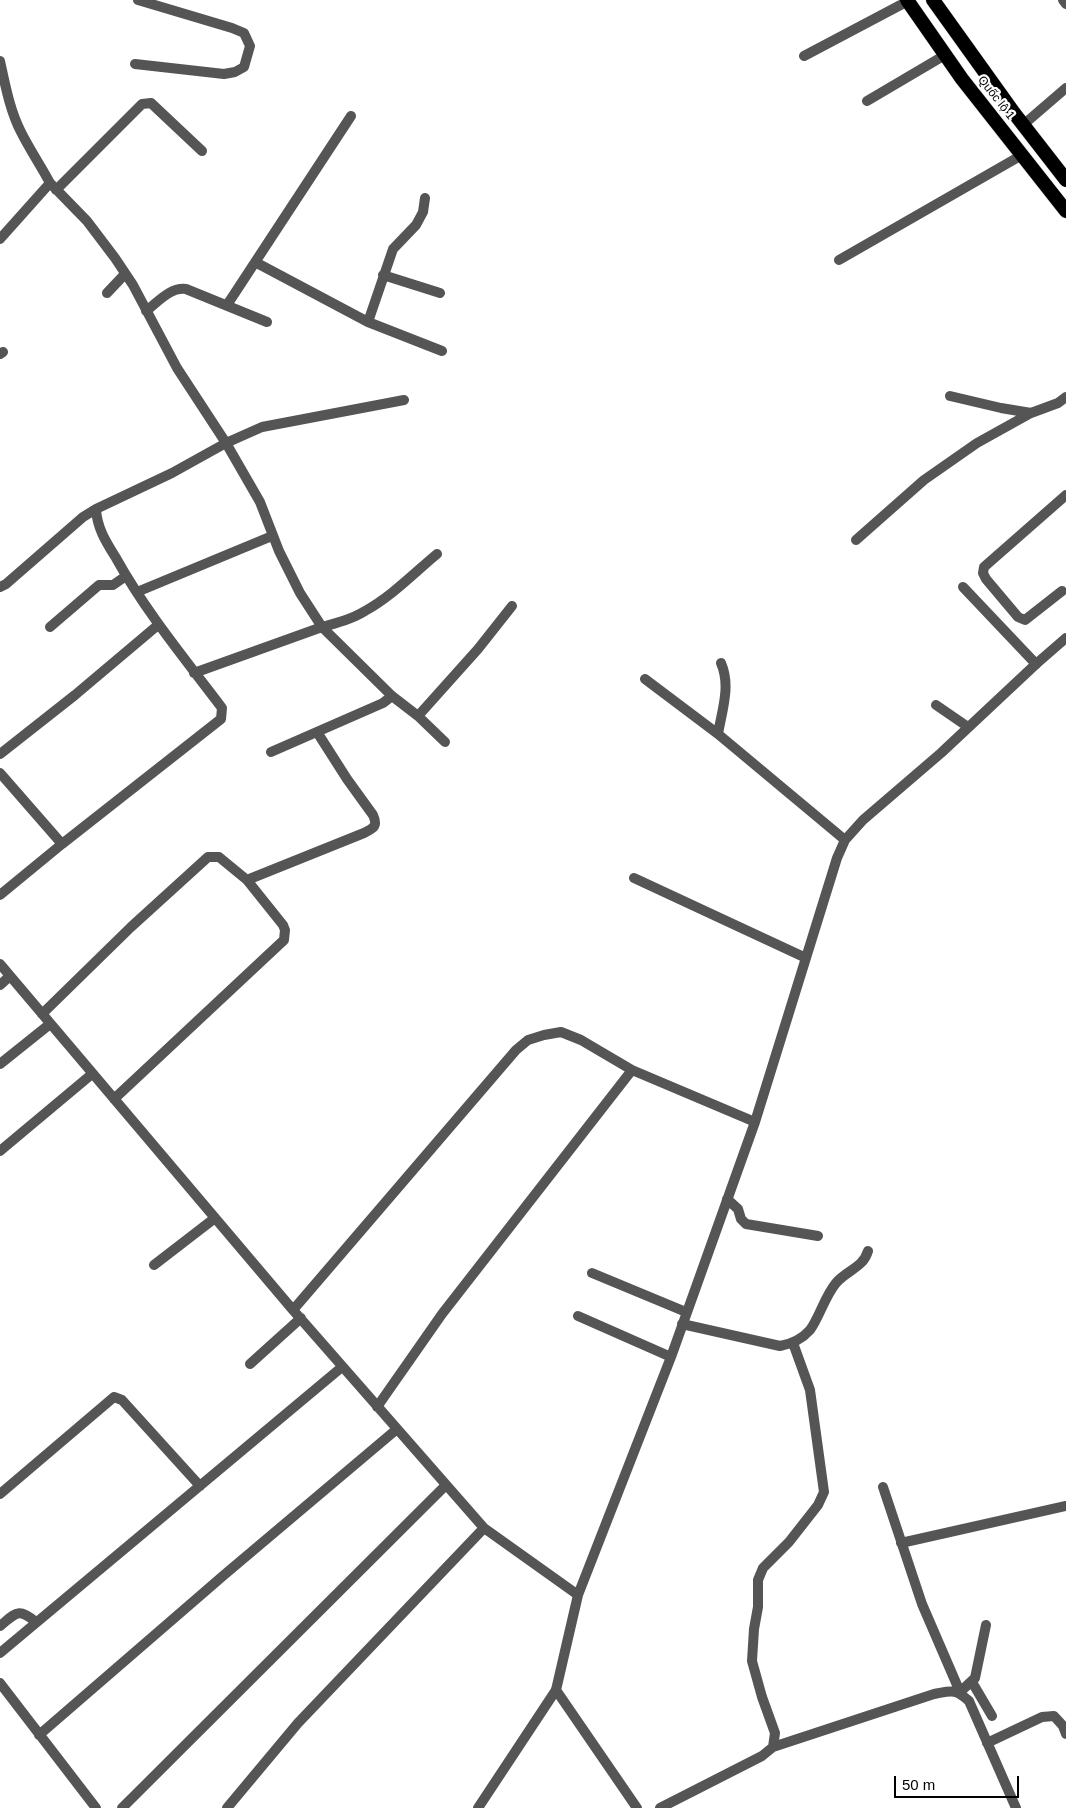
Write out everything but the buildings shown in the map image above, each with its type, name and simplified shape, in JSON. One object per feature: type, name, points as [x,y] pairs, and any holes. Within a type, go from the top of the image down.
[{"type":"highway","name":"Quốc lộ 1","points":[[933,0],[1023,125],[1066,180]]},
{"type":"highway","name":"Quốc lộ 1","points":[[907,1],[962,80],[1066,211]]},
{"type":"street","points":[[135,64],[224,74],[235,72],[244,67],[250,46],[244,33],[232,28],[138,0]]},
{"type":"street","points":[[1063,0],[1066,4]]},
{"type":"street","points":[[804,56],[907,1]]},
{"type":"street","points":[[867,100],[946,55]]},
{"type":"street","points":[[0,61],[7,91],[20,131],[53,187],[87,221],[125,274],[177,368],[226,443],[260,502],[272,536],[300,593],[322,628],[392,696],[418,716],[445,742]]},
{"type":"street","points":[[1023,125],[1066,88]]},
{"type":"street","points":[[0,239],[53,187],[137,109],[147,102],[151,103],[202,152]]},
{"type":"street","points":[[226,305],[351,116]]},
{"type":"street","points":[[840,260],[1022,155]]},
{"type":"street","points":[[368,322],[393,249],[421,219],[425,198]]},
{"type":"street","points":[[255,262],[368,322],[442,351]]},
{"type":"street","points":[[107,293],[125,274]]},
{"type":"street","points":[[383,275],[440,293]]},
{"type":"street","points":[[146,311],[173,290],[179,288],[186,289],[267,322]]},
{"type":"street","points":[[950,396],[1001,408],[1032,412]]},
{"type":"street","points":[[0,587],[6,584],[83,517],[172,473],[226,443],[262,427],[404,400]]},
{"type":"street","points":[[856,540],[924,480],[977,443],[1032,412],[1062,400],[1066,411]]},
{"type":"street","points":[[1065,592],[1025,620],[1018,617],[986,579],[983,572],[984,568],[1066,495]]},
{"type":"street","points":[[0,894],[221,719],[222,708],[158,625],[126,576],[101,532],[96,520],[96,509]]},
{"type":"street","points":[[136,592],[272,536]]},
{"type":"street","points":[[194,673],[366,611],[391,593],[437,554]]},
{"type":"street","points":[[50,628],[99,585],[113,585],[126,576]]},
{"type":"street","points":[[963,587],[1036,664]]},
{"type":"street","points":[[418,716],[478,649],[512,606]]},
{"type":"street","points":[[0,754],[75,695],[158,625]]},
{"type":"street","points":[[478,1808],[556,1690],[578,1595],[671,1357],[756,1122],[836,858],[845,840],[863,820],[941,753],[1066,638]]},
{"type":"street","points":[[718,734],[727,684],[721,663]]},
{"type":"street","points":[[644,679],[718,734],[845,840]]},
{"type":"street","points":[[271,752],[383,703],[392,696]]},
{"type":"street","points":[[936,705],[968,727]]},
{"type":"street","points":[[248,880],[364,833],[376,825],[373,815],[347,779],[318,732]]},
{"type":"street","points":[[0,774],[62,844]]},
{"type":"street","points":[[42,1014],[131,927],[208,857],[219,857],[248,880],[283,925],[286,936],[284,940],[114,1099]]},
{"type":"street","points":[[634,878],[806,958]]},
{"type":"street","points":[[0,964],[293,1310],[484,1528],[578,1595]]},
{"type":"street","points":[[0,985],[10,976]]},
{"type":"street","points":[[0,1064],[50,1024]]},
{"type":"street","points":[[293,1310],[516,1050],[528,1040],[544,1034],[561,1032],[582,1040],[632,1070],[756,1122]]},
{"type":"street","points":[[377,1407],[442,1314],[632,1070]]},
{"type":"street","points":[[0,1151],[92,1074]]},
{"type":"street","points":[[727,1199],[738,1209],[741,1219],[746,1224],[818,1236]]},
{"type":"street","points":[[154,1265],[215,1218]]},
{"type":"street","points":[[682,1324],[780,1346],[793,1343],[810,1329],[836,1283],[845,1274],[862,1264],[868,1251]]},
{"type":"street","points":[[592,1272],[686,1312]]},
{"type":"street","points":[[578,1316],[671,1357]]},
{"type":"street","points":[[250,1364],[301,1318]]},
{"type":"street","points":[[772,1747],[775,1733],[752,1661],[754,1629],[758,1607],[758,1580],[763,1568],[789,1542],[818,1505],[824,1492],[810,1390],[793,1343]]},
{"type":"street","points":[[0,1653],[342,1367]]},
{"type":"street","points":[[0,1494],[114,1397],[122,1400],[200,1486]]},
{"type":"street","points":[[39,1735],[224,1574],[397,1429]]},
{"type":"street","points":[[122,1808],[446,1485]]},
{"type":"street","points":[[883,1487],[922,1604],[960,1692],[969,1701],[1016,1808]]},
{"type":"street","points":[[901,1542],[1066,1506]]},
{"type":"street","points":[[227,1808],[298,1723],[484,1528]]},
{"type":"street","points":[[0,1626],[17,1612],[28,1615],[36,1622]]},
{"type":"street","points":[[960,1692],[972,1682],[978,1670],[986,1624]]},
{"type":"street","points":[[972,1682],[992,1716]]},
{"type":"street","points":[[0,1683],[96,1808]]},
{"type":"street","points":[[556,1690],[637,1808]]},
{"type":"street","points":[[660,1808],[762,1756],[772,1747],[934,1694],[952,1690],[960,1692]]},
{"type":"street","points":[[986,1743],[1042,1717],[1054,1716],[1063,1726],[1066,1734]]}]
